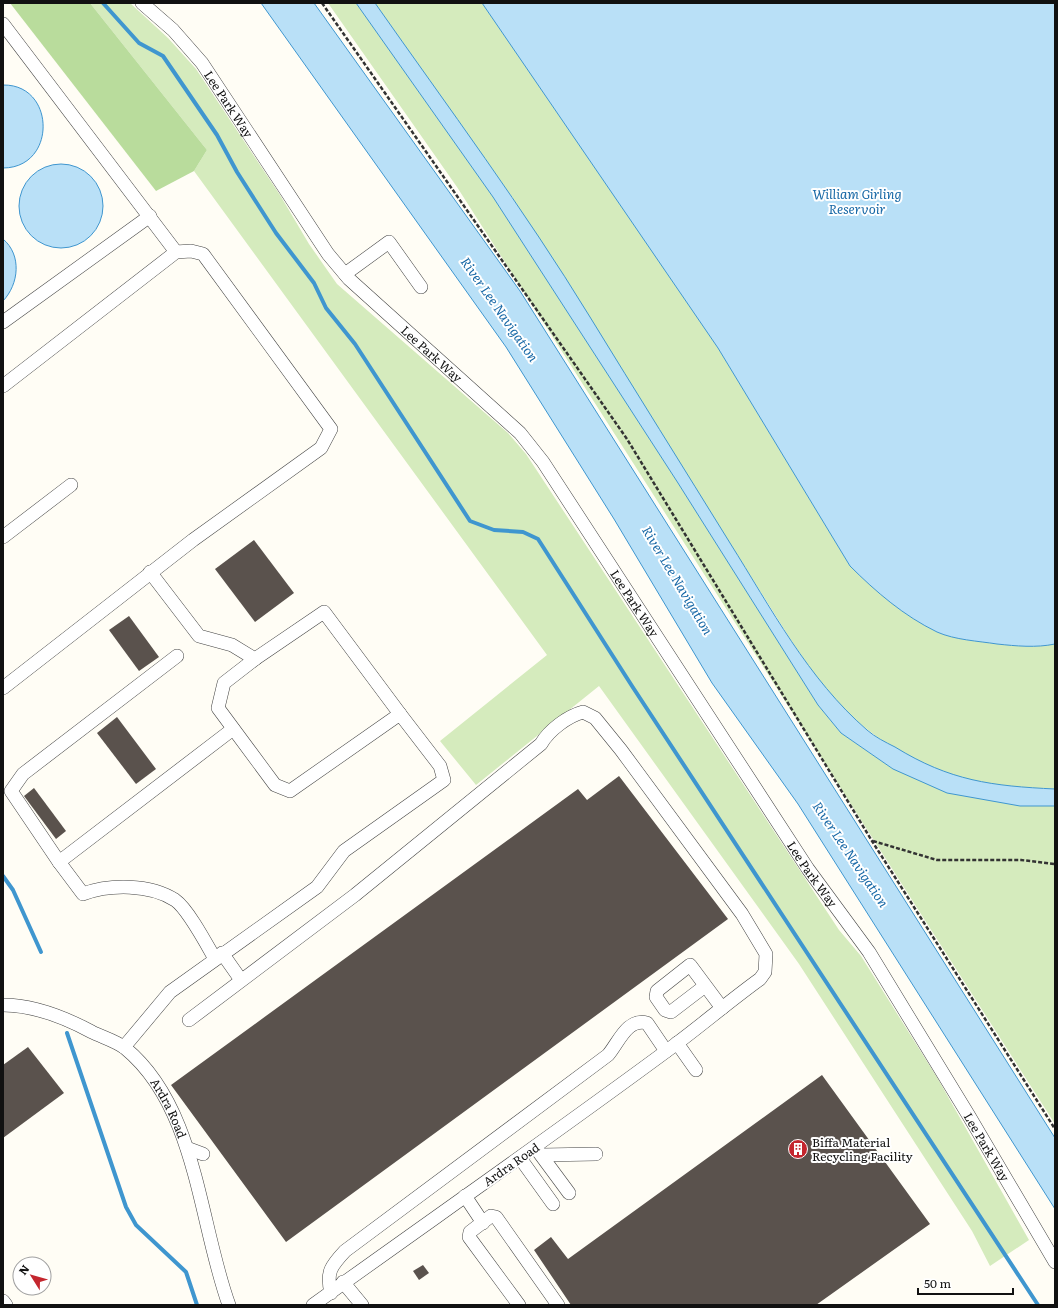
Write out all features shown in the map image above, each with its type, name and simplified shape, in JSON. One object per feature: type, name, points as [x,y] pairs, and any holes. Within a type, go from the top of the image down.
[{"type":"street","name":"Lee Park Way","points":[[142,3],[173,30],[202,63],[323,248],[345,274],[520,433],[543,462],[803,862],[868,952],[969,1116],[1055,1262]]},
{"type":"street","points":[[3,24],[176,252]]},
{"type":"street","points":[[3,322],[150,216]]},
{"type":"street","points":[[345,274],[389,242],[421,287]]},
{"type":"street","points":[[3,386],[176,252],[192,251],[203,254],[331,429],[321,448],[150,572],[3,688]]},
{"type":"street","points":[[3,537],[70,485]]},
{"type":"street","points":[[150,572],[199,636],[232,645],[255,659]]},
{"type":"street","points":[[124,1047],[162,999],[178,985],[317,887],[344,851],[444,780],[440,766],[324,612],[255,659],[224,683],[218,708],[275,785],[290,791],[400,714]]},
{"type":"street","points":[[177,656],[23,774],[11,791],[59,862],[83,894],[99,888],[147,889],[176,900],[218,956],[241,980],[189,1020]]},
{"type":"street","name":"Ardra Road","points":[[241,980],[355,894],[541,744],[545,737],[573,714],[582,712],[588,712],[595,718],[631,764],[742,914],[766,954],[765,972],[760,979],[538,1151],[520,1158],[343,1282],[313,1305]]},
{"type":"street","points":[[59,862],[233,729]]},
{"type":"street","points":[[705,986],[722,1008]]},
{"type":"street","name":"Ardra Road","points":[[3,1005],[42,1011],[80,1025],[124,1047],[154,1080],[170,1105],[187,1148],[221,1283],[229,1305]]},
{"type":"street","points":[[331,1292],[328,1281],[331,1267],[345,1251],[608,1055],[616,1046],[625,1031],[634,1024],[641,1022],[647,1023],[666,1051]]},
{"type":"street","points":[[677,1043],[696,1070]]},
{"type":"street","points":[[187,1148],[203,1154]]},
{"type":"street","points":[[538,1151],[596,1154]]},
{"type":"street","points":[[538,1151],[569,1193]]},
{"type":"street","points":[[520,1158],[553,1204]]},
{"type":"street","points":[[465,1196],[483,1223]]},
{"type":"street","points":[[519,1305],[469,1237],[470,1232],[491,1216],[496,1217],[558,1305]]},
{"type":"street","points":[[343,1282],[362,1305]]},
{"type":"street","points":[[3,1300],[6,1305]]},
{"type":"path","points":[[322,3],[627,439],[872,841],[1055,1129]]},
{"type":"path","points":[[872,841],[937,860],[1022,860],[1055,864]]},
{"type":"green space","points":[[10,3],[90,3],[207,150],[194,171],[156,191]]},
{"type":"green space","points":[[90,3],[130,3],[168,38],[196,69],[280,195],[309,244],[337,284],[508,433],[526,454],[839,930],[861,956],[938,1079],[1029,1240],[990,1266],[972,1231],[799,964],[599,686],[476,785],[440,741],[547,655],[194,171],[207,150]]},
{"type":"green space","points":[[328,3],[356,3],[493,197],[678,483],[818,705],[841,733],[893,769],[1055,806],[1055,1124],[457,187]]},
{"type":"green space","points":[[375,3],[482,3],[718,348],[850,566],[860,576],[880,594],[913,619],[944,635],[997,644],[1033,646],[1055,644],[1055,789],[1012,787],[982,783],[958,777],[934,768],[891,746],[871,732],[834,699],[789,637],[512,197]]},
{"type":"water","name":"River Lee Navigation","points":[[261,3],[314,3],[520,291],[1055,1138],[1055,1209],[798,804],[712,683],[614,519],[506,347]]},
{"type":"water","points":[[356,3],[375,3],[539,237],[776,617],[792,642],[826,688],[870,733],[915,758],[934,767],[972,780],[1011,786],[1055,789],[1055,806],[1020,806],[947,793],[893,769],[841,733],[818,705],[678,483],[493,197]]},
{"type":"water","name":"William Girling Reservoir","points":[[482,3],[1055,3],[1055,644],[1033,646],[997,644],[944,635],[925,626],[902,611],[880,594],[850,566],[718,348]]},
{"type":"water","points":[[3,85],[20,88],[33,98],[41,111],[43,126],[41,141],[33,155],[21,164],[3,168]]},
{"type":"water","points":[[61,164],[77,167],[91,176],[100,190],[103,206],[100,222],[91,236],[77,245],[61,248],[45,245],[31,236],[22,222],[19,206],[22,190],[31,176],[45,167]]},
{"type":"water","points":[[3,239],[13,253],[16,261],[16,270],[12,286],[3,301]]},
{"type":"building","points":[[254,540],[294,593],[255,622],[215,569]]},
{"type":"building","points":[[129,616],[159,657],[139,671],[109,630]]},
{"type":"building","points":[[117,717],[156,769],[136,784],[97,733]]},
{"type":"building","points":[[619,776],[728,919],[286,1242],[171,1085],[578,789],[587,800]]},
{"type":"building","points":[[34,788],[66,831],[56,839],[24,796]]},
{"type":"building","points":[[28,1047],[64,1093],[3,1138],[3,1065]]},
{"type":"building","name":"Biffa Material Recycling Facility","points":[[822,1075],[930,1224],[816,1305],[571,1305],[534,1250],[551,1237],[568,1259]]},
{"type":"building","points":[[423,1265],[429,1273],[419,1280],[413,1271]]},
{"type":"waterway","points":[[103,3],[139,43],[163,56],[217,135],[237,172],[276,233],[314,283],[326,308],[355,344],[470,521],[494,530],[523,532],[538,539],[632,686],[1038,1305]]},
{"type":"waterway","points":[[3,876],[13,890],[41,952]]},
{"type":"waterway","points":[[67,1033],[126,1207],[136,1225],[186,1272],[197,1305]]},
{"type":"place","name":"Biffa Material Recycling Facility","points":[[798,1149]]}]
